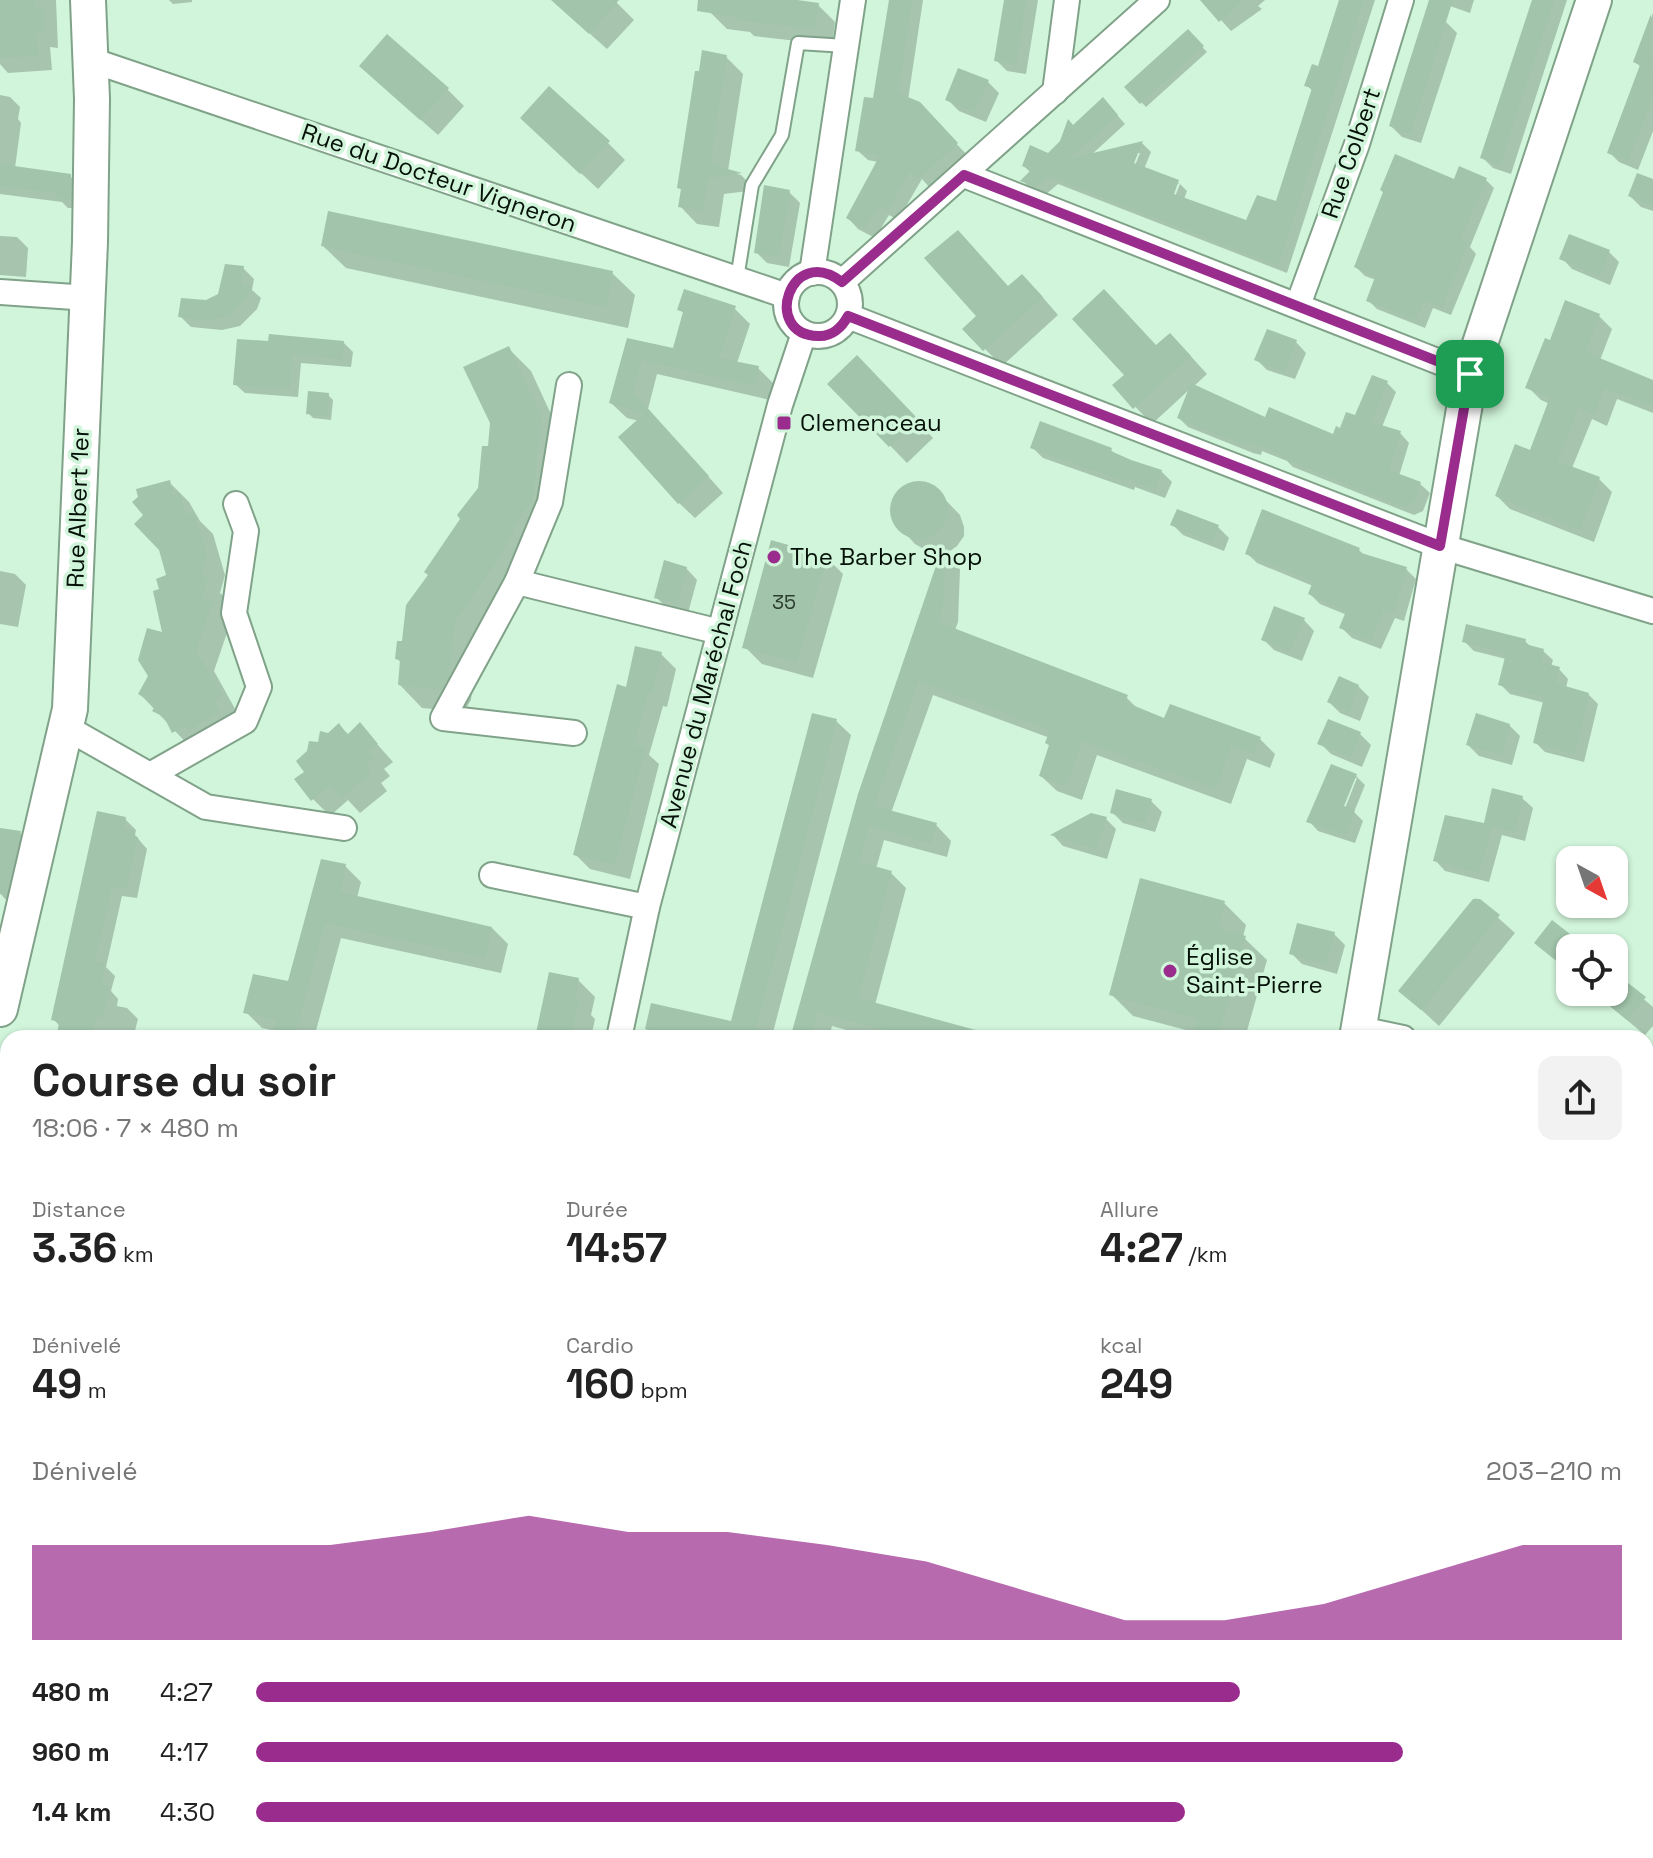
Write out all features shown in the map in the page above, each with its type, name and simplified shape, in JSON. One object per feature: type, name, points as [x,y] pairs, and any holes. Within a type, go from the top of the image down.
[{"type":"street","name":"Rue Albert 1er","points":[[0,1009],[67,728],[89,298],[91,60],[88,0]]},
{"type":"street","points":[[812,273],[853,0]]},
{"type":"street","points":[[1055,92],[1067,0]]},
{"type":"street","points":[[842,282],[1157,0]]},
{"type":"street","name":"Rue Colbert","points":[[1298,305],[1357,144],[1401,0]]},
{"type":"street","points":[[1359,1030],[1470,374],[1594,0]]},
{"type":"street","name":"Rue du Docteur Vigneron","points":[[91,60],[787,296]]},
{"type":"street","points":[[964,175],[1470,374]]},
{"type":"street","points":[[812,273],[833,276],[842,282],[850,298],[848,316],[843,325],[825,336],[804,333],[789,318],[787,296],[796,281],[812,273]]},
{"type":"street","points":[[0,292],[89,298]]},
{"type":"street","points":[[848,316],[1440,546],[1653,611]]},
{"type":"street","name":"Avenue du Maréchal Foch","points":[[621,1030],[647,907],[780,405],[804,333]]},
{"type":"street","points":[[569,385],[550,502],[517,582],[443,718],[574,733]]},
{"type":"street","points":[[150,775],[245,721],[259,687],[234,613],[246,531],[236,504]]},
{"type":"street","points":[[517,582],[720,632]]},
{"type":"street","points":[[67,728],[206,807],[344,828]]},
{"type":"street","points":[[492,875],[647,907]]},
{"type":"lane","points":[[737,279],[752,185],[782,135],[798,43],[846,46]]},
{"type":"building","points":[[0,0],[35,0],[35,9],[43,9],[44,34],[36,33],[38,56],[0,58]]},
{"type":"building","points":[[551,0],[619,0],[589,34]]},
{"type":"building","points":[[698,0],[797,0],[819,3],[815,29],[735,20],[736,17],[697,11]]},
{"type":"building","points":[[889,0],[912,0],[898,93],[920,102],[958,143],[918,179],[910,171],[887,211],[878,206],[864,229],[846,218],[880,155],[855,151],[864,97],[873,98]]},
{"type":"building","points":[[1004,0],[1026,0],[1016,65],[994,61]]},
{"type":"building","points":[[1200,0],[1243,0],[1219,22]]},
{"type":"building","points":[[1339,0],[1364,0],[1278,266],[1048,176],[1036,187],[1020,181],[1031,170],[1022,166],[1030,145],[1048,153],[1060,141],[1068,119],[1073,125],[1103,97],[1118,115],[1068,159],[1143,141],[1134,163],[1179,180],[1174,194],[1246,220],[1257,195],[1276,201],[1312,88],[1304,86],[1312,64],[1318,66]]},
{"type":"building","points":[[1429,0],[1453,0],[1410,134],[1389,126]]},
{"type":"building","points":[[1532,0],[1554,0],[1500,165],[1480,158]]},
{"type":"building","points":[[1651,14],[1653,97],[1628,161],[1607,153],[1640,65],[1633,62]]},
{"type":"building","points":[[1188,29],[1204,46],[1140,104],[1124,87]]},
{"type":"building","points":[[387,34],[449,88],[420,120],[359,66]]},
{"type":"building","points":[[702,50],[727,55],[710,164],[742,173],[708,178],[702,211],[678,207],[681,189],[677,188],[695,71],[699,71]]},
{"type":"building","points":[[958,68],[989,80],[974,112],[945,100]]},
{"type":"building","points":[[549,86],[610,141],[580,174],[520,118]]},
{"type":"building","points":[[1395,154],[1454,179],[1459,166],[1487,178],[1460,240],[1468,243],[1442,308],[1424,300],[1416,320],[1366,301],[1375,277],[1354,267]]},
{"type":"building","points":[[0,164],[71,174],[71,199],[56,199],[56,193],[0,186]]},
{"type":"building","points":[[1637,173],[1653,179],[1653,206],[1628,196]]},
{"type":"building","points":[[764,185],[790,190],[779,257],[754,253]]},
{"type":"building","points":[[328,211],[613,271],[606,307],[321,246]]},
{"type":"building","points":[[958,230],[1008,286],[1022,274],[1043,297],[983,351],[962,329],[976,316],[924,258]]},
{"type":"building","points":[[1569,234],[1610,250],[1600,276],[1559,259]]},
{"type":"building","points":[[225,264],[244,266],[241,285],[251,285],[247,298],[229,316],[205,320],[178,317],[181,298],[206,300],[218,294]]},
{"type":"building","points":[[684,289],[736,306],[719,358],[759,366],[755,386],[642,360],[633,392],[709,476],[678,504],[618,437],[645,413],[609,403],[627,338],[673,348],[683,312],[677,310]]},
{"type":"building","points":[[1104,289],[1156,345],[1170,333],[1191,356],[1133,409],[1112,385],[1124,375],[1072,319]]},
{"type":"building","points":[[1565,300],[1600,314],[1585,352],[1653,380],[1653,406],[1604,388],[1594,414],[1579,407],[1557,461],[1600,477],[1580,530],[1495,496],[1515,444],[1530,450],[1550,397],[1525,388],[1545,338],[1550,340]]},
{"type":"building","points":[[1267,329],[1297,340],[1284,372],[1254,360]]},
{"type":"building","points":[[269,334],[344,341],[342,359],[292,354],[290,389],[233,385],[237,339],[268,341]]},
{"type":"building","points":[[509,346],[541,416],[533,500],[511,529],[515,531],[455,621],[449,676],[441,690],[398,685],[400,660],[395,659],[397,641],[402,641],[406,605],[428,575],[424,572],[460,519],[457,515],[478,488],[482,446],[488,446],[490,423],[463,367]]},
{"type":"building","points":[[857,355],[918,419],[889,447],[827,384]]},
{"type":"building","points":[[1372,375],[1388,381],[1371,422],[1401,431],[1389,470],[1421,482],[1414,502],[1404,507],[1282,458],[1283,455],[1253,443],[1251,446],[1242,444],[1177,418],[1191,383],[1265,417],[1269,407],[1333,434],[1336,426],[1340,428],[1346,412],[1355,415]]},
{"type":"building","points":[[308,391],[329,393],[327,416],[306,414]]},
{"type":"building","points":[[1040,421],[1162,470],[1155,489],[1030,448]]},
{"type":"building","points":[[170,480],[173,494],[180,493],[185,514],[194,513],[207,554],[201,576],[208,578],[201,600],[212,603],[196,650],[222,696],[214,701],[220,712],[188,731],[185,726],[172,733],[164,717],[152,711],[156,705],[138,694],[148,676],[138,660],[147,628],[162,632],[153,591],[159,589],[156,579],[166,575],[159,550],[134,524],[143,515],[132,502],[138,497],[136,489]]},
{"type":"building","points":[[919,481],[930,483],[939,490],[946,499],[946,521],[939,530],[930,537],[919,539],[908,537],[899,530],[892,521],[890,510],[892,499],[899,490],[908,483]]},
{"type":"building","points":[[1177,509],[1219,525],[1212,542],[1170,525]]},
{"type":"building","points":[[1262,509],[1360,548],[1358,552],[1407,567],[1394,613],[1384,609],[1371,641],[1339,628],[1346,611],[1308,594],[1313,581],[1245,554]]},
{"type":"building","points":[[771,540],[827,556],[797,662],[742,648]]},
{"type":"building","points":[[941,551],[946,552],[943,605],[938,622],[1128,695],[1125,702],[1164,718],[1170,704],[1261,737],[1254,754],[1231,745],[1216,789],[1082,741],[1066,786],[1039,776],[1049,745],[1045,743],[1050,730],[918,681],[874,806],[937,823],[931,843],[869,826],[859,862],[892,871],[858,998],[976,1030],[884,1030],[817,1012],[813,1030],[792,1030],[858,794]]},
{"type":"building","points":[[664,560],[687,567],[677,604],[654,598]]},
{"type":"building","points":[[1274,606],[1305,618],[1290,651],[1261,640]]},
{"type":"building","points":[[1466,624],[1526,639],[1525,644],[1544,649],[1541,662],[1560,667],[1555,683],[1589,693],[1575,754],[1533,743],[1544,697],[1498,685],[1506,653],[1462,642]]},
{"type":"building","points":[[635,646],[662,652],[634,745],[645,748],[615,865],[573,855],[617,684],[626,687]]},
{"type":"building","points":[[1339,676],[1359,685],[1349,712],[1327,702]]},
{"type":"building","points":[[812,713],[837,719],[756,1028],[766,1030],[645,1029],[651,1003],[731,1021]]},
{"type":"building","points":[[1476,713],[1510,724],[1502,755],[1466,745]]},
{"type":"building","points":[[1328,719],[1361,732],[1351,757],[1317,744]]},
{"type":"building","points":[[360,722],[378,744],[369,751],[375,758],[365,765],[371,773],[342,797],[331,784],[311,801],[294,779],[304,772],[296,761],[307,751],[309,741],[318,742],[320,731],[328,733],[339,723],[347,735]]},
{"type":"building","points":[[1331,764],[1357,774],[1344,806],[1355,810],[1346,835],[1306,822]]},
{"type":"building","points":[[1492,788],[1523,796],[1515,832],[1492,826],[1479,873],[1433,861],[1445,815],[1484,823]]},
{"type":"building","points":[[1116,789],[1152,799],[1145,823],[1110,813]]},
{"type":"building","points":[[97,811],[126,817],[124,829],[138,837],[126,889],[112,886],[95,961],[105,964],[101,980],[104,981],[103,985],[109,987],[103,1018],[96,1016],[93,1030],[58,1030],[59,1022],[51,1020]]},
{"type":"building","points":[[1091,813],[1107,817],[1096,849],[1050,835]]},
{"type":"building","points":[[0,828],[21,831],[6,895],[0,894]]},
{"type":"building","points":[[321,859],[346,864],[340,892],[492,927],[485,958],[325,923],[296,1030],[274,1030],[277,1020],[243,1013],[253,974],[288,981]]},
{"type":"building","name":"Église Saint-Pierre","points":[[1140,878],[1225,901],[1218,928],[1246,936],[1220,1030],[1194,1030],[1198,1019],[1109,995]]},
{"type":"building","points":[[1473,899],[1480,899],[1500,915],[1421,1010],[1398,991]]},
{"type":"building","points":[[1552,920],[1570,934],[1556,934],[1556,961],[1534,943]]},
{"type":"building","points":[[1297,923],[1335,932],[1326,964],[1289,954]]},
{"type":"building","points":[[549,972],[579,978],[575,999],[579,1000],[573,1030],[537,1030]]},
{"type":"building","points":[[1628,983],[1646,997],[1627,1020],[1610,1006],[1628,1006]]},
{"type":"place","name":"Clemenceau","points":[[784,423]]},
{"type":"place","name":"The Barber Shop","points":[[774,557]]},
{"type":"place","name":"Église Saint-Pierre","points":[[1170,971]]},
{"type":"route","points":[[964,175],[1470,374],[1440,546],[848,316],[835,332],[825,336],[804,333],[789,318],[787,296],[796,281],[812,273],[823,272],[842,282],[964,175]]}]
